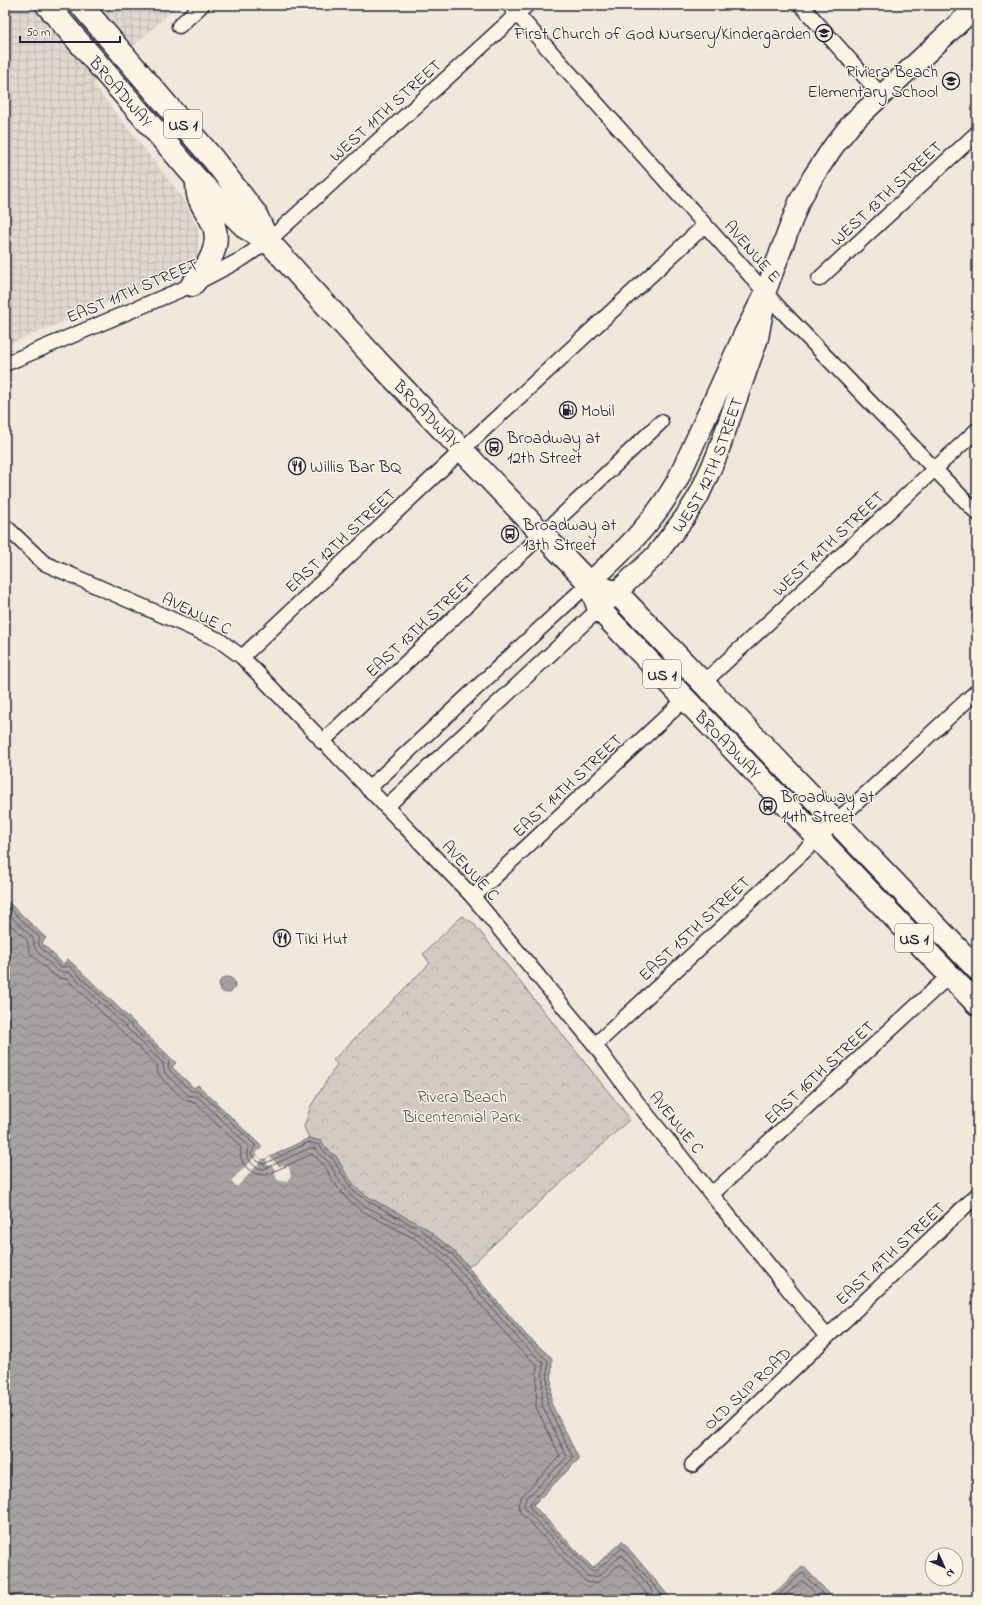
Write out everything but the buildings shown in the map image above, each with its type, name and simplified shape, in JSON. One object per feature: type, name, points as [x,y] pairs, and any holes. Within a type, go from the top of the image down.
[{"type":"main road","name":"BROADWAY","points":[[47,5],[196,178],[246,228],[268,241],[372,355],[589,583],[599,609],[977,1004]]},
{"type":"main road","name":"BROADWAY","points":[[85,9],[213,159],[255,213],[268,241]]},
{"type":"main road","points":[[192,285],[206,270],[211,259],[216,238],[214,226],[198,197],[196,178]]},
{"type":"main road","name":"BROADWAY","points":[[589,583],[617,592],[836,822],[974,959]]},
{"type":"street","points":[[179,26],[202,5]]},
{"type":"street","points":[[801,5],[881,95]]},
{"type":"street","name":"AVENUE E","points":[[518,8],[765,293],[977,513]]},
{"type":"street","name":"WEST 11TH STREET","points":[[268,241],[518,8]]},
{"type":"street","name":"WEST 12TH STREET","points":[[589,583],[637,538],[666,501],[680,474],[745,332],[765,293],[799,202],[813,177],[833,147],[852,123],[881,95],[976,10]]},
{"type":"street","name":"WEST 13TH STREET","points":[[819,280],[977,134]]},
{"type":"street","points":[[462,450],[705,225]]},
{"type":"street","name":"EAST 11TH STREET","points":[[5,364],[192,285],[242,259],[268,241]]},
{"type":"street","name":"WEST 12TH STREET","points":[[599,609],[656,555],[698,497],[718,455],[758,338],[765,293]]},
{"type":"street","points":[[543,535],[661,422]]},
{"type":"street","name":"WEST 14TH STREET","points":[[703,682],[977,430]]},
{"type":"street","name":"EAST 12TH STREET","points":[[242,657],[462,450]]},
{"type":"street","name":"AVENUE C","points":[[5,526],[44,563],[219,640],[242,657],[322,742],[473,897],[595,1045],[636,1101],[827,1337]]},
{"type":"street","name":"EAST 13TH STREET","points":[[322,742],[543,535]]},
{"type":"street","points":[[368,789],[589,583]]},
{"type":"street","points":[[386,807],[599,609]]},
{"type":"street","name":"EAST 15TH STREET","points":[[595,1045],[977,691]]},
{"type":"street","name":"EAST 14TH STREET","points":[[473,897],[685,699]]},
{"type":"street","name":"EAST 16TH STREET","points":[[712,1194],[950,975]]},
{"type":"street","name":"EAST 17TH STREET","points":[[827,1337],[977,1195]]},
{"type":"street","name":"OLD SLIP ROAD","points":[[692,1465],[827,1337]]},
{"type":"shaded area","points":[[5,5],[178,5],[93,84],[183,198],[199,231],[198,254],[186,270],[5,346]]},
{"type":"green space","name":"Rivera Beach Bicentennial Park","points":[[462,916],[473,923],[630,1119],[469,1267],[454,1251],[424,1227],[370,1198],[356,1188],[336,1156],[328,1150],[321,1141],[309,1138],[304,1127],[311,1106],[337,1064],[333,1060],[430,963],[423,954]]},
{"type":"water","points":[[5,899],[46,938],[42,943],[63,964],[68,959],[176,1063],[172,1067],[194,1088],[198,1085],[262,1147],[255,1153],[262,1160],[309,1138],[321,1141],[328,1150],[336,1156],[356,1188],[370,1198],[424,1227],[454,1251],[527,1336],[552,1358],[551,1403],[579,1459],[533,1505],[593,1568],[622,1541],[672,1600],[5,1600]]},
{"type":"water","points":[[227,977],[233,979],[235,985],[233,991],[227,993],[221,991],[219,985],[221,979]]},
{"type":"water","points":[[803,1566],[835,1600],[767,1600]]},
{"type":"pier","points":[[257,1155],[262,1160],[237,1187],[231,1181]]},
{"type":"pier","points":[[270,1157],[280,1167],[281,1165],[289,1167],[291,1176],[286,1182],[277,1180],[276,1170],[271,1165],[269,1166],[266,1163],[266,1159]]},
{"type":"place","name":"First Church of God Nursery/Kindergarden","points":[[824,33]]},
{"type":"place","name":"Riviera Beach Elementary School","points":[[951,81]]},
{"type":"place","name":"Mobil","points":[[568,410]]},
{"type":"place","name":"Broadway at 12th Street","points":[[494,447]]},
{"type":"place","name":"Willis Bar BQ","points":[[297,466]]},
{"type":"place","name":"Broadway at 13th Street","points":[[510,534]]},
{"type":"place","name":"Broadway at 14th Street","points":[[768,806]]},
{"type":"place","name":"Tiki Hut","points":[[282,938]]}]
